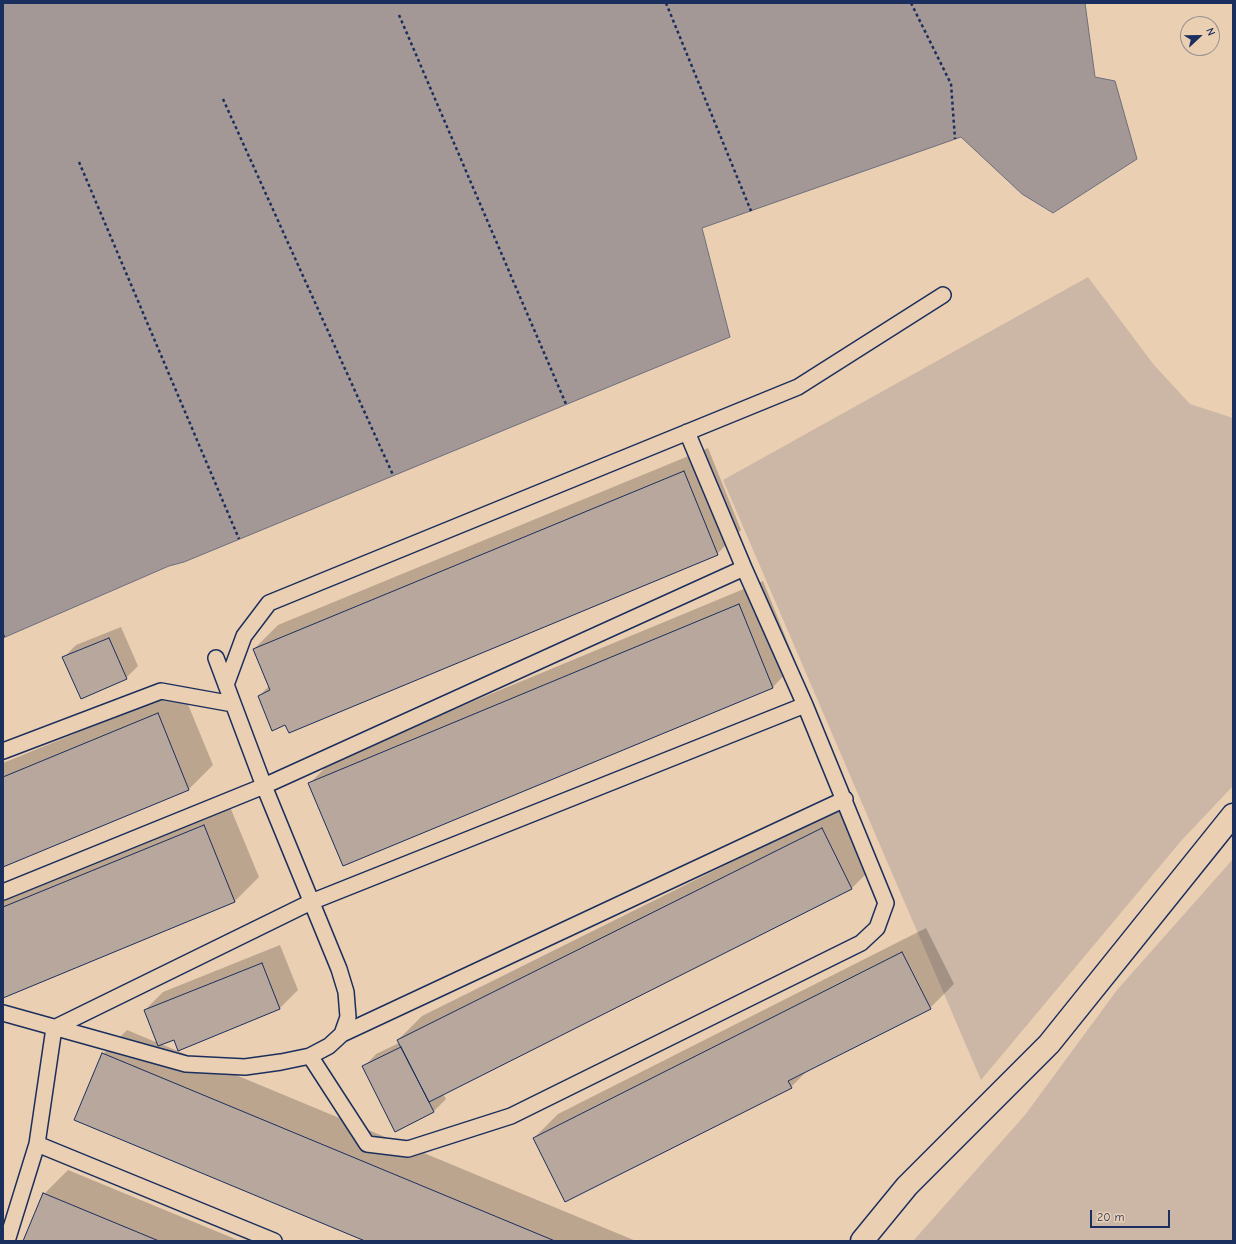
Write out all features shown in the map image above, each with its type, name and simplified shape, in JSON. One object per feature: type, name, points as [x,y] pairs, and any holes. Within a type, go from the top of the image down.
[{"type":"street","points":[[862,1241],[906,1186],[1049,1044],[1233,815]]},
{"type":"lane","points":[[226,684],[244,636],[269,603],[798,387],[943,295]]},
{"type":"lane","points":[[310,1056],[367,1144],[408,1149],[511,1116],[861,943],[877,928],[886,903],[845,799],[744,568],[687,432]]},
{"type":"lane","points":[[3,892],[264,786],[744,568]]},
{"type":"lane","points":[[216,658],[264,786],[339,969],[346,992],[348,1017],[342,1034]]},
{"type":"lane","points":[[3,750],[161,691],[233,704]]},
{"type":"lane","points":[[54,1028],[311,902],[805,705]]},
{"type":"lane","points":[[3,1013],[186,1064],[245,1067],[310,1056],[329,1046],[342,1034],[845,799]]},
{"type":"lane","points":[[7,1241],[37,1144],[54,1028]]},
{"type":"lane","points":[[37,1144],[274,1241]]},
{"type":"path","points":[[666,3],[751,211]]},
{"type":"path","points":[[911,3],[951,84],[955,139]]},
{"type":"path","points":[[399,15],[566,404]]},
{"type":"path","points":[[223,99],[393,475]]},
{"type":"path","points":[[79,162],[239,539]]},
{"type":"shaded area","points":[[3,3],[1085,3],[1095,77],[1115,81],[1137,159],[1053,213],[1022,194],[961,137],[702,228],[730,337],[184,562],[169,566],[3,638]]},
{"type":"shaded area","points":[[1088,277],[1154,365],[1190,404],[1233,418],[1233,786],[1181,841],[981,1080],[723,480]]},
{"type":"shaded area","points":[[1233,859],[1233,1241],[913,1241],[1025,1115],[1117,990]]},
{"type":"building","points":[[684,471],[718,555],[289,733],[285,725],[272,731],[258,696],[270,690],[253,649]]},
{"type":"building","points":[[739,604],[773,688],[343,866],[308,783]]},
{"type":"building","points":[[109,638],[127,679],[81,699],[62,657]]},
{"type":"building","points":[[158,713],[189,790],[3,867],[3,777]]},
{"type":"building","points":[[204,825],[235,902],[3,998],[3,907]]},
{"type":"building","points":[[822,828],[852,889],[429,1102],[397,1040]]},
{"type":"building","points":[[902,952],[931,1009],[788,1081],[792,1088],[565,1202],[533,1138]]},
{"type":"building","points":[[262,963],[280,1009],[178,1051],[174,1040],[158,1046],[144,1010]]},
{"type":"building","points":[[401,1047],[434,1112],[395,1132],[362,1066]]},
{"type":"building","points":[[102,1053],[555,1241],[365,1241],[74,1120]]},
{"type":"building","points":[[43,1193],[159,1241],[23,1241]]}]
